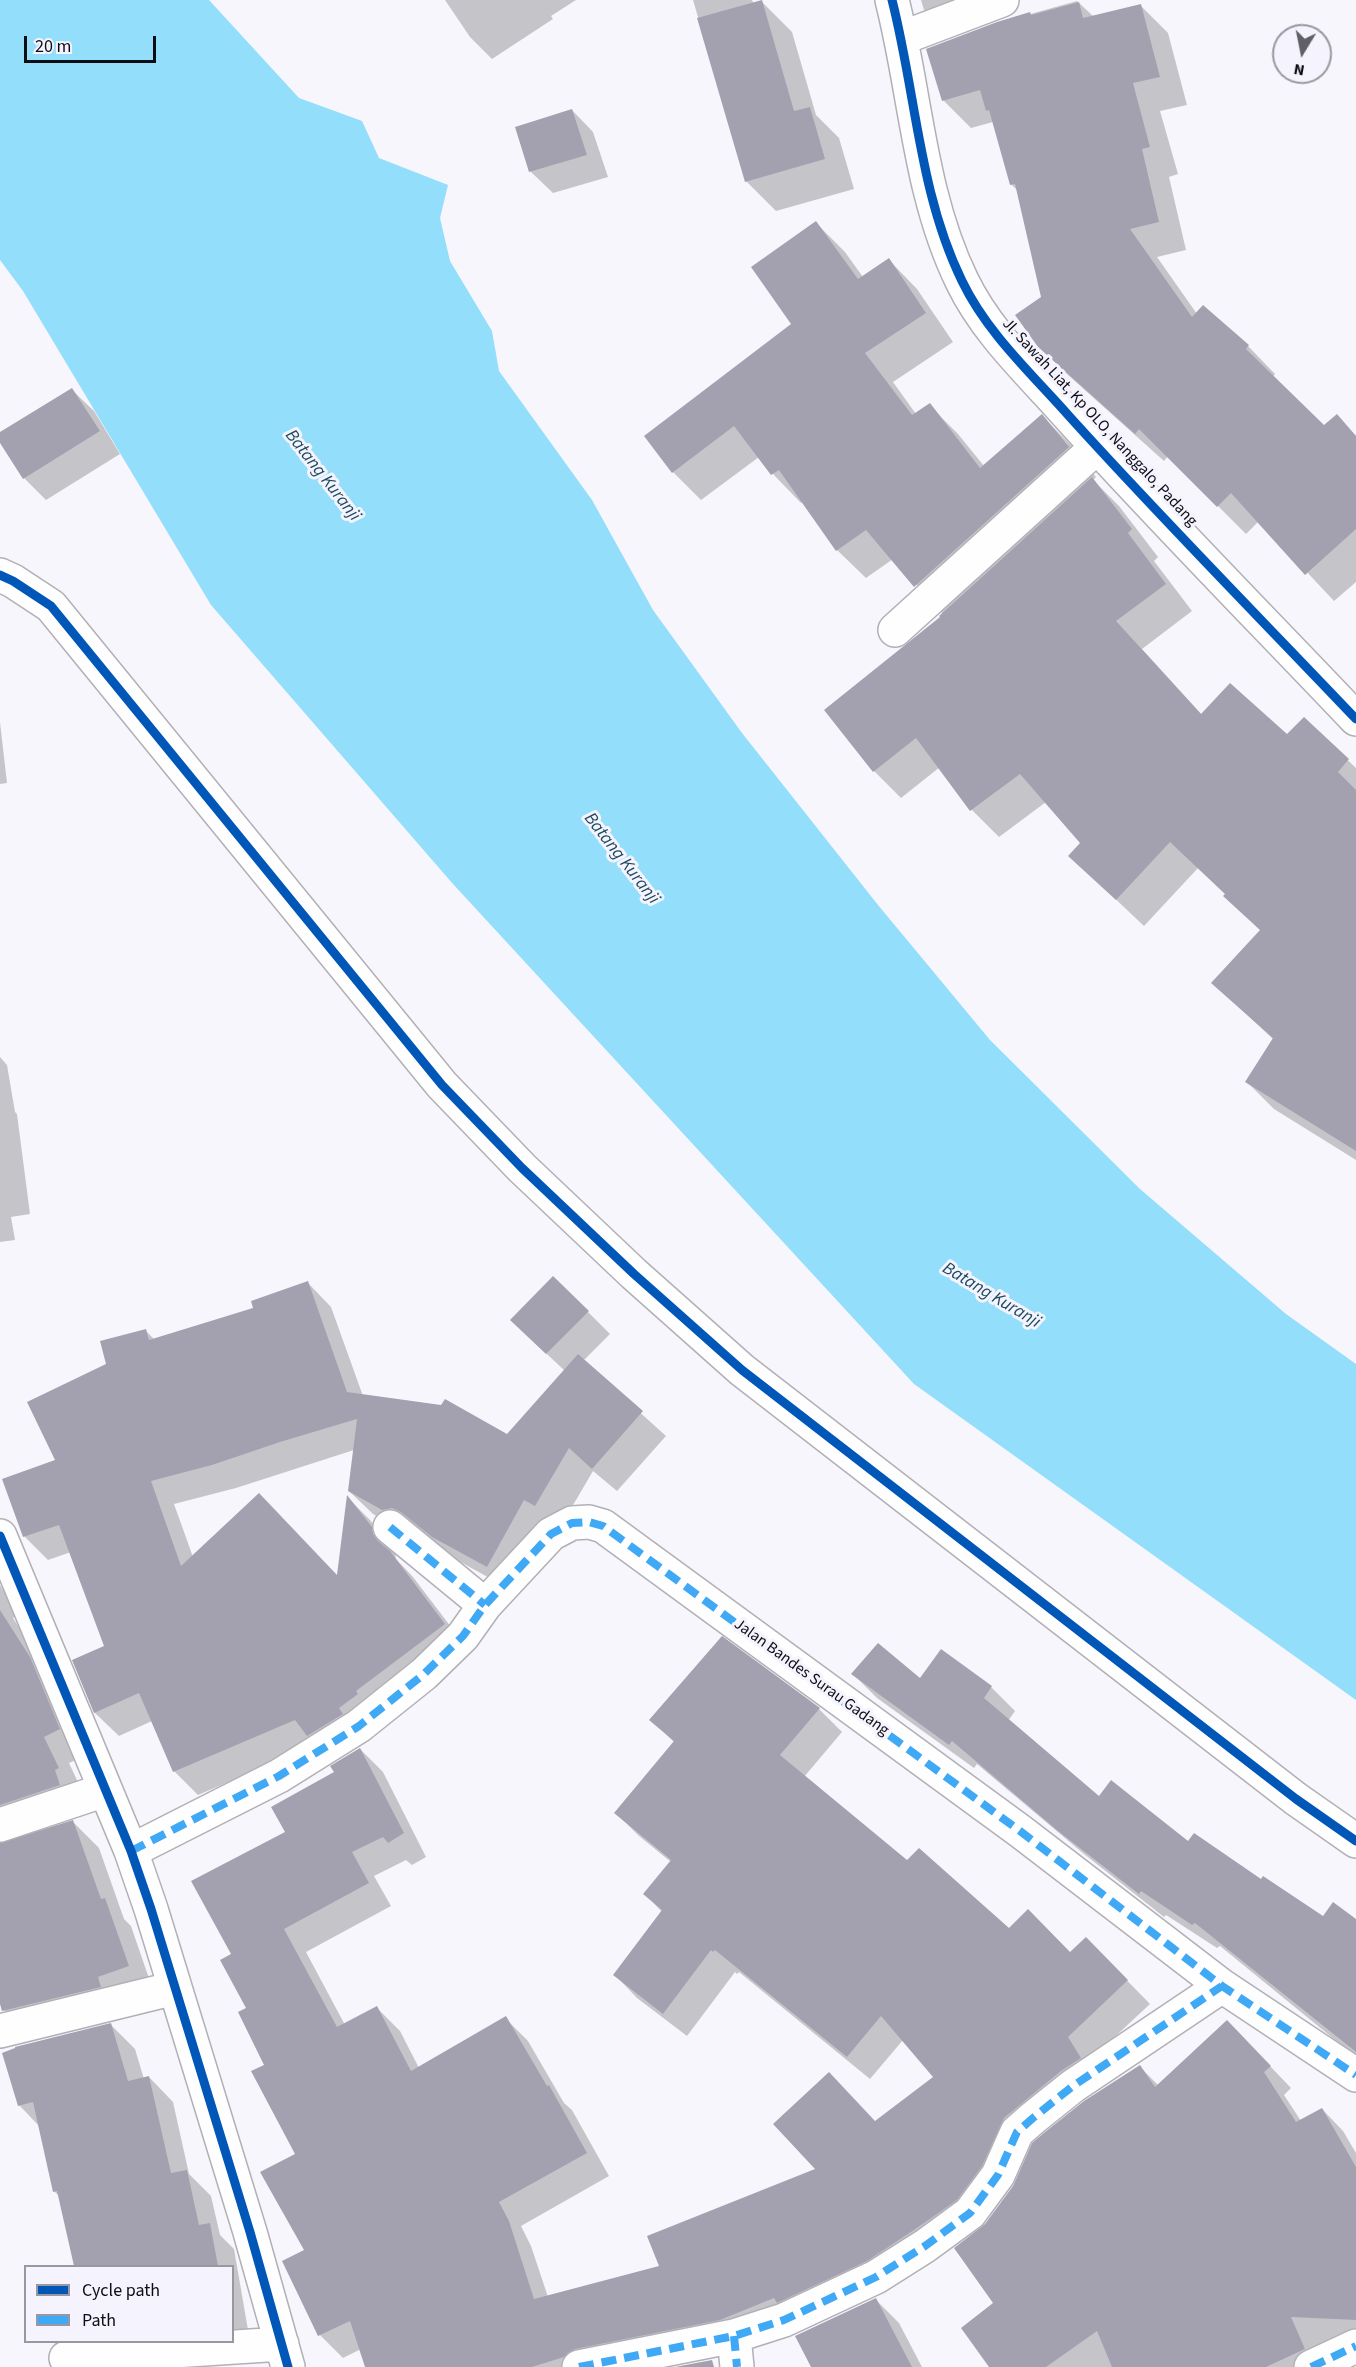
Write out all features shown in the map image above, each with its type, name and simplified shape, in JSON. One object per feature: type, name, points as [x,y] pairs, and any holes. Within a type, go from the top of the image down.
[{"type":"street","name":"Jl. Sawah Liat, Kp OLO, Nanggalo, Padang","points":[[892,0],[902,38],[932,202],[946,244],[963,282],[985,321],[1097,447],[1356,719]]},
{"type":"street","points":[[902,38],[1002,0]]},
{"type":"street","points":[[895,630],[1097,447]]},
{"type":"street","points":[[0,575],[51,606],[442,1085],[522,1168],[634,1274],[742,1371],[1287,1792],[1356,1841]]},
{"type":"street","name":"Jalan Bandes Surau Gadang","points":[[485,1605],[551,1534],[572,1523],[589,1522],[603,1526],[1020,1831],[1222,1986],[1356,2075]]},
{"type":"street","points":[[131,1851],[279,1776],[359,1726],[424,1674],[463,1636],[485,1605],[390,1527]]},
{"type":"street","points":[[0,1536],[131,1851],[176,1988],[285,2356],[66,2358]]},
{"type":"street","points":[[0,1825],[105,1790]]},
{"type":"street","points":[[579,2367],[736,2352],[784,2320],[876,2277],[925,2247],[970,2213],[998,2175],[1017,2132],[1033,2118],[1073,2086],[1222,1986]]},
{"type":"street","points":[[0,2031],[176,1988]]},
{"type":"street","points":[[1311,2367],[1356,2346]]},
{"type":"water","name":"Batang Kuranji","points":[[0,0],[209,0],[299,98],[362,121],[379,158],[448,185],[440,218],[450,261],[492,331],[499,371],[592,500],[653,610],[742,733],[878,905],[990,1040],[1140,1189],[1286,1314],[1356,1364],[1356,1700],[914,1384],[453,884],[211,605],[23,291],[0,260]]},
{"type":"building","points":[[762,0],[794,111],[810,107],[825,159],[745,182],[697,18]]},
{"type":"building","points":[[1079,2],[1083,18],[1141,4],[1160,77],[1133,83],[1150,147],[1142,149],[1159,222],[1130,229],[1192,317],[1203,305],[1249,345],[1246,349],[1324,425],[1337,414],[1356,436],[1356,529],[1305,575],[1231,493],[1217,507],[1139,429],[1135,434],[1038,347],[1015,315],[1041,297],[1015,184],[1010,185],[989,110],[986,111],[980,90],[942,101],[926,49],[997,22],[1030,12],[1031,15]]},
{"type":"building","points":[[572,109],[587,155],[529,172],[515,127]]},
{"type":"building","points":[[816,221],[858,279],[889,258],[926,313],[865,353],[912,415],[930,403],[980,468],[1042,414],[1069,447],[914,587],[866,530],[836,551],[779,470],[771,475],[734,426],[672,473],[644,436],[791,324],[751,267]]},
{"type":"building","points":[[72,388],[100,431],[23,479],[0,443],[0,432]]},
{"type":"building","points":[[1092,477],[1132,529],[1128,533],[1166,584],[1116,621],[1201,714],[1230,683],[1287,734],[1304,717],[1349,759],[1338,772],[1356,790],[1356,1151],[1245,1082],[1273,1038],[1211,983],[1260,930],[1170,842],[1116,900],[1068,856],[1080,843],[1020,774],[970,811],[916,738],[873,772],[824,710],[940,617]]},
{"type":"building","points":[[553,1276],[589,1311],[546,1354],[510,1320]]},
{"type":"building","points":[[308,1281],[347,1392],[441,1405],[445,1399],[507,1434],[578,1354],[643,1411],[592,1469],[569,1448],[535,1506],[524,1500],[487,1567],[432,1537],[401,1512],[392,1508],[382,1510],[348,1491],[357,1419],[212,1465],[151,1481],[181,1566],[259,1493],[337,1575],[347,1495],[372,1527],[373,1534],[378,1541],[390,1551],[445,1624],[356,1691],[358,1694],[339,1708],[343,1714],[307,1736],[295,1720],[173,1772],[139,1693],[94,1713],[72,1660],[104,1646],[59,1525],[23,1537],[2,1479],[55,1460],[27,1402],[106,1364],[100,1341],[146,1329],[149,1340],[253,1308],[251,1301]]},
{"type":"building","points":[[0,1610],[30,1657],[60,1729],[44,1737],[59,1768],[55,1770],[60,1785],[0,1805]]},
{"type":"building","points":[[722,1636],[820,1708],[780,1755],[907,1860],[919,1848],[1009,1928],[1028,1909],[1070,1952],[1086,1937],[1128,1980],[1068,2037],[1081,2058],[1061,2071],[1004,2118],[982,2166],[957,2200],[867,2261],[777,2303],[774,2298],[720,2320],[575,2349],[564,2357],[532,2367],[365,2367],[350,2321],[318,2336],[282,2261],[304,2250],[260,2172],[295,2154],[251,2071],[264,2065],[238,2012],[246,2008],[220,1960],[231,1954],[191,1881],[285,1832],[271,1807],[334,1772],[330,1766],[360,1748],[404,1833],[388,1843],[383,1837],[352,1852],[369,1883],[284,1929],[337,2027],[377,2006],[411,2071],[506,2016],[547,2086],[549,2085],[587,2153],[499,2202],[509,2221],[534,2299],[659,2266],[647,2236],[815,2169],[773,2124],[829,2072],[875,2121],[933,2077],[881,2016],[847,2057],[715,1950],[713,1952],[711,1950],[663,2014],[613,1975],[662,1910],[643,1894],[671,1860],[614,1813],[674,1741],[649,1720]]},
{"type":"building","points":[[878,1643],[920,1678],[941,1649],[992,1686],[984,1698],[1099,1796],[1111,1780],[1188,1841],[1194,1833],[1261,1879],[1263,1876],[1323,1916],[1333,1902],[1356,1919],[1356,2052],[1195,1923],[1192,1925],[1141,1891],[1139,1894],[1058,1831],[952,1741],[949,1745],[851,1674]]},
{"type":"building","points":[[73,1820],[101,1899],[105,1898],[129,1966],[98,1977],[101,1987],[2,2011],[0,2004],[0,1843]]},
{"type":"building","points":[[1227,2020],[1271,2066],[1264,2072],[1296,2122],[1322,2108],[1356,2167],[1356,2320],[1291,2317],[1305,2349],[1266,2367],[1112,2367],[1097,2331],[1046,2367],[989,2367],[961,2328],[993,2303],[954,2248],[985,2224],[1013,2186],[1032,2143],[1045,2132],[1084,2101],[1140,2065],[1155,2087]]},
{"type":"building","points":[[111,2023],[128,2081],[149,2076],[171,2173],[187,2170],[199,2225],[210,2223],[218,2265],[74,2265],[57,2191],[53,2192],[33,2102],[18,2106],[2,2053],[15,2047]]},
{"type":"building","points":[[876,2298],[912,2367],[811,2367],[795,2336]]},
{"type":"building","points":[[712,2360],[714,2367],[675,2367]]},
{"type":"marked path","points":[[131,1851],[279,1776],[359,1726],[424,1674],[463,1636],[485,1605],[551,1534],[572,1523],[589,1522],[603,1526],[1020,1831],[1222,1986],[1356,2075]]},
{"type":"marked path","points":[[390,1527],[485,1605]]},
{"type":"marked path","points":[[579,2367],[734,2336],[784,2320],[876,2277],[925,2246],[970,2213],[998,2175],[1017,2132],[1033,2118],[1073,2086],[1222,1986]]},
{"type":"marked path","points":[[734,2336],[737,2367]]},
{"type":"marked path","points":[[1311,2367],[1356,2346]]},
{"type":"cycle path","points":[[892,0],[936,213],[948,248],[972,300],[1011,352],[1104,454],[1356,719]]},
{"type":"cycle path","points":[[0,575],[51,606],[442,1085],[522,1168],[634,1274],[742,1370],[1296,1799],[1356,1841]]},
{"type":"cycle path","points":[[0,1536],[131,1851],[250,2232],[288,2367]]}]
